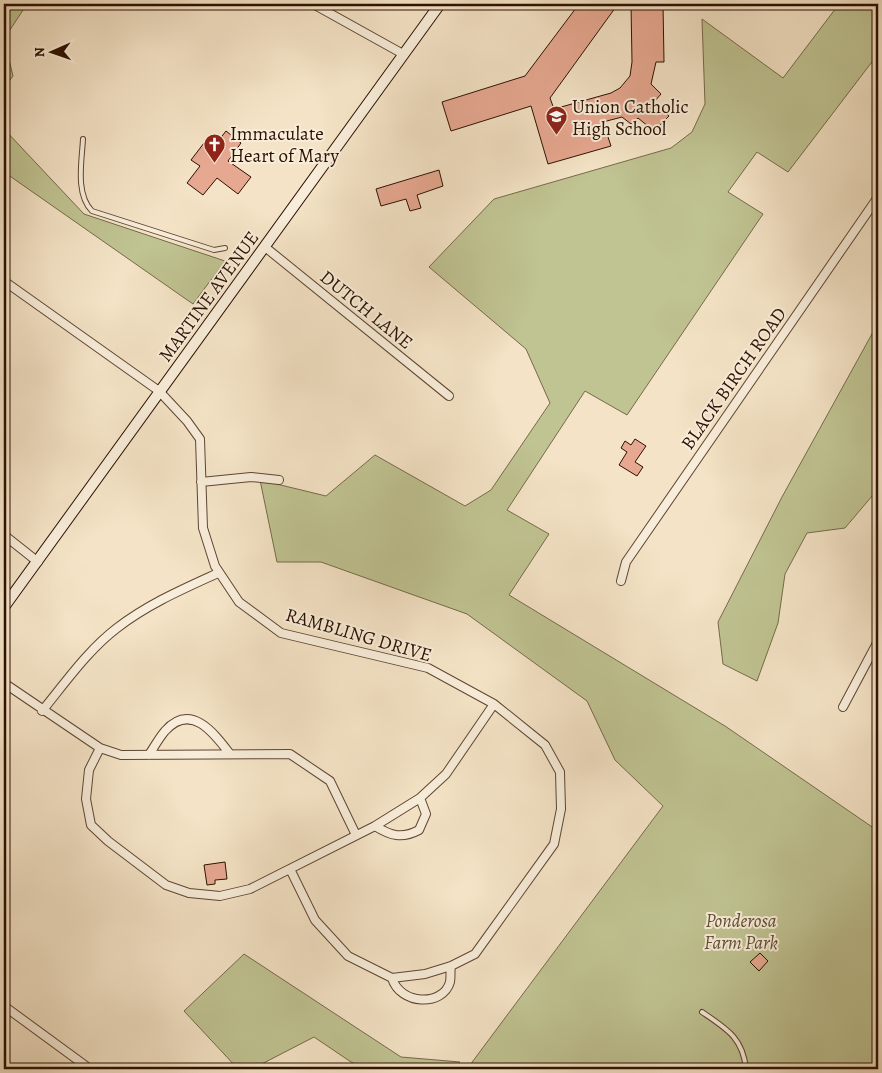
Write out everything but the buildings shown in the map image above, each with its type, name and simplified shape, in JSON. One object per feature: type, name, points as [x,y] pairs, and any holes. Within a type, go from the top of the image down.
[{"type":"main road","name":"MARTINE AVENUE","points":[[4,607],[440,4]]},
{"type":"street","points":[[313,4],[403,54]]},
{"type":"street","name":"BLACK BIRCH ROAD","points":[[621,581],[626,562],[878,196]]},
{"type":"street","name":"DUTCH LANE","points":[[265,247],[449,396]]},
{"type":"street","name":"RAMBLING DRIVE","points":[[4,281],[160,392],[187,421],[200,439],[203,528],[218,573],[239,602],[281,633],[428,668],[494,704],[545,745],[560,772],[561,809],[554,844],[475,954],[451,966],[425,974],[392,978]]},
{"type":"street","points":[[201,482],[244,477],[279,480]]},
{"type":"street","points":[[4,535],[38,562]]},
{"type":"street","points":[[42,711],[100,642],[117,628],[156,602],[218,573]]},
{"type":"street","points":[[843,708],[878,641]]},
{"type":"street","points":[[4,683],[42,711],[100,748],[121,755],[290,754],[330,781],[356,835]]},
{"type":"street","points":[[100,748],[89,770],[86,799],[91,825],[108,841],[166,885],[189,893],[220,896],[250,889],[375,826],[420,798],[446,774],[494,704]]},
{"type":"street","points":[[149,755],[165,731],[179,720],[203,723],[211,729],[230,754]]},
{"type":"street","points":[[375,826],[389,834],[400,836],[419,830],[426,814],[420,798]]},
{"type":"street","points":[[290,868],[315,920],[348,956],[392,978],[395,988],[408,998],[426,1000],[442,993],[450,983],[451,966]]},
{"type":"street","points":[[4,1006],[90,1069]]},
{"type":"lane","points":[[83,139],[82,188],[86,205],[92,211],[214,250],[225,248]]},
{"type":"lane","points":[[702,1012],[727,1030],[740,1044],[746,1069]]},
{"type":"green space","points":[[4,4],[27,4],[4,39]]},
{"type":"green space","name":"Ponderosa Farm Park","points":[[839,4],[878,4],[878,54],[788,172],[757,152],[728,192],[763,214],[627,415],[585,391],[507,510],[549,534],[509,595],[725,726],[878,831],[878,1069],[467,1069],[663,806],[615,760],[587,701],[467,614],[321,562],[277,562],[260,480],[326,496],[375,455],[465,506],[491,490],[550,403],[526,349],[429,267],[494,199],[671,148],[692,132],[705,104],[702,19],[783,78]]},
{"type":"green space","points":[[4,39],[13,76],[4,88]]},
{"type":"green space","points":[[4,129],[84,214],[225,261],[193,304],[4,172]]},
{"type":"green space","points":[[878,323],[878,489],[845,528],[807,533],[785,574],[778,623],[757,681],[723,664],[718,622],[782,497]]},
{"type":"green space","points":[[244,954],[401,1057],[460,1062],[454,1069],[366,1069],[351,1062],[314,1037],[252,1069],[238,1069],[184,1011]]},
{"type":"place","name":"Union Catholic High School","points":[[556,136]]},
{"type":"place","name":"Immaculate Heart of Mary","points":[[214,163]]}]
